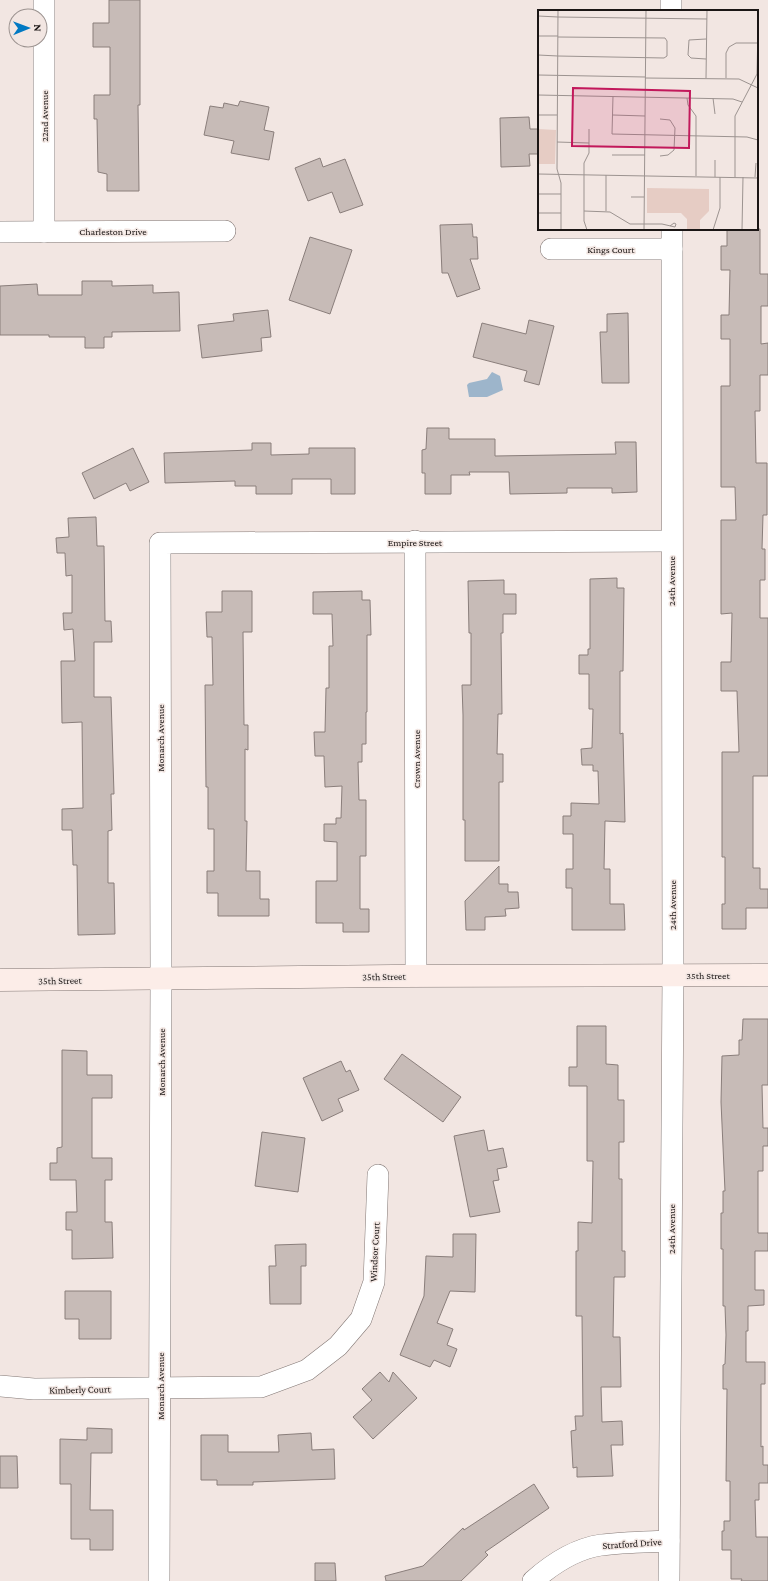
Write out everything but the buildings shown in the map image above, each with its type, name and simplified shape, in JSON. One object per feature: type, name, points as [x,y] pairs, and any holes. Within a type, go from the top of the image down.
[{"type":"street","name":"22nd Avenue","points":[[44,0],[44,232]]},
{"type":"street","name":"Charleston Drive","points":[[0,232],[225,230]]},
{"type":"street","name":"Kings Court","points":[[551,249],[672,239]]},
{"type":"street","name":"24th Avenue","points":[[669,1581],[673,975],[671,541],[672,239]]},
{"type":"street","name":"Crown Avenue","points":[[415,541],[416,976]]},
{"type":"street","name":"Empire Street","points":[[160,543],[671,541]]},
{"type":"street","name":"Monarch Avenue","points":[[159,1581],[161,979],[160,543]]},
{"type":"street","name":"35th Street","points":[[0,980],[768,974]]},
{"type":"street","name":"Windsor Court","points":[[160,1388],[261,1387],[308,1370],[338,1346],[361,1319],[374,1282],[378,1175]]},
{"type":"street","name":"Kimberly Court","points":[[0,1386],[34,1389],[160,1388]]},
{"type":"street","name":"Stratford Drive","points":[[533,1581],[546,1570],[574,1553],[600,1545],[669,1541]]},
{"type":"water","points":[[492,372],[500,376],[503,390],[487,397],[469,397],[467,385],[469,383],[487,379]]}]
